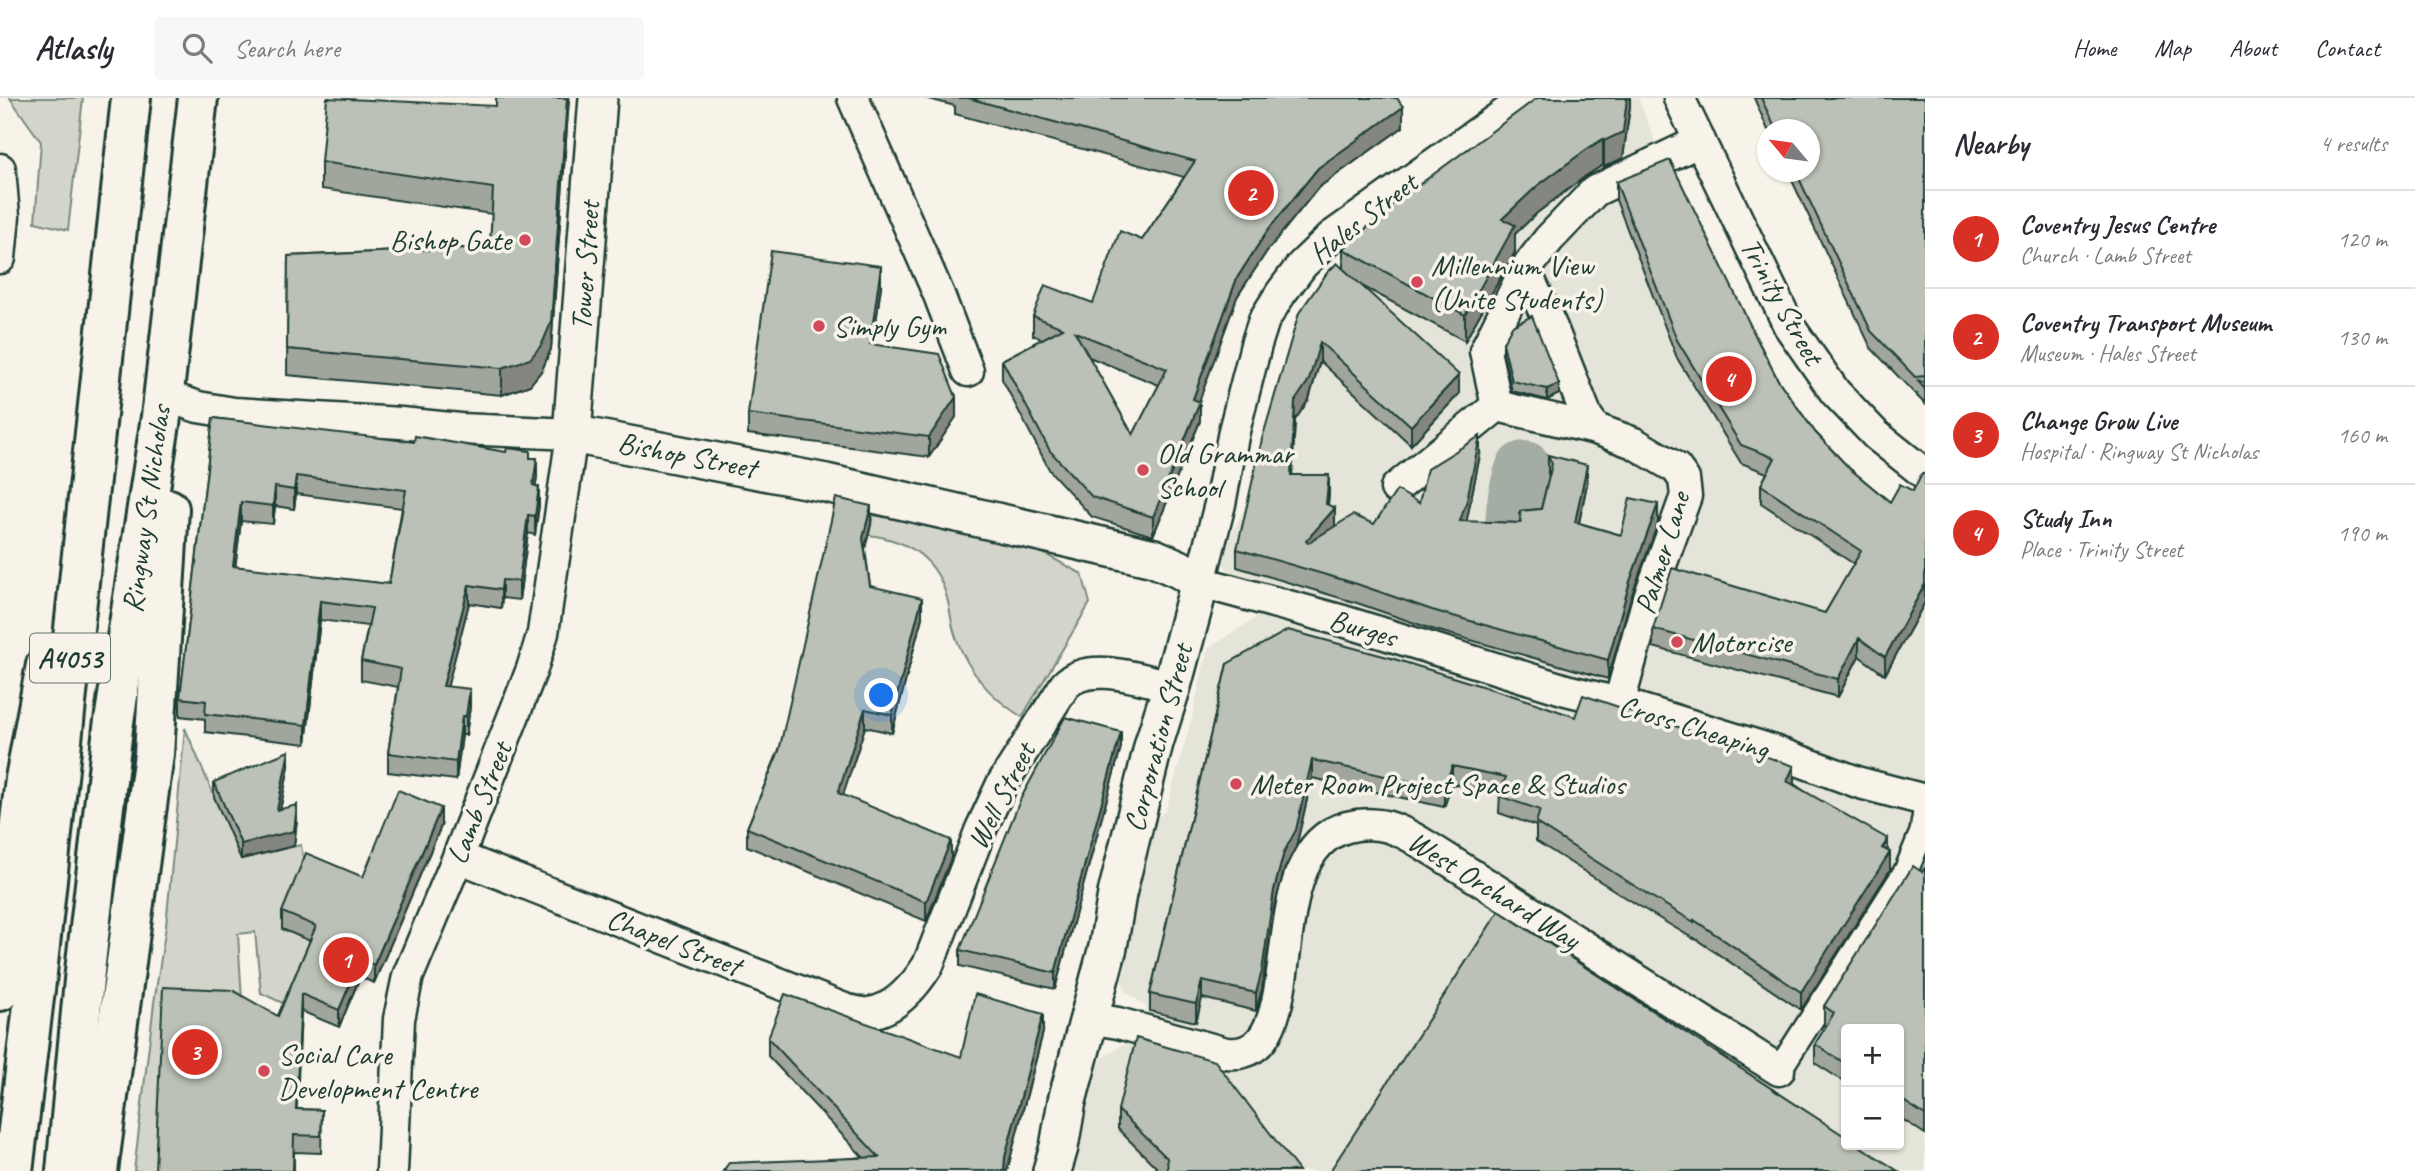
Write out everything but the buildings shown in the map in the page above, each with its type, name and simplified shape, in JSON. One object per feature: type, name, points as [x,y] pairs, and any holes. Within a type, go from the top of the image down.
[{"type":"highway","name":"Ringway St Nicholas","points":[[13,1171],[37,973],[131,98]]},
{"type":"highway","name":"Ringway St Nicholas","points":[[66,1171],[84,980],[113,728],[162,406],[198,98]]},
{"type":"highway","points":[[0,991],[26,773],[104,342]]},
{"type":"highway","points":[[98,1171],[154,754],[169,502],[162,406]]},
{"type":"street","name":"Tower Street","points":[[572,434],[598,98]]},
{"type":"street","points":[[853,98],[939,295],[968,371]]},
{"type":"street","name":"Hales Street","points":[[1200,582],[1256,345],[1264,320],[1281,293],[1301,265],[1331,237],[1527,98]]},
{"type":"street","name":"Trinity Street","points":[[1679,98],[1789,326],[1835,392],[1876,435],[1925,474]]},
{"type":"street","points":[[1396,488],[1497,406],[1485,351],[1525,270],[1549,239],[1595,191],[1700,141]]},
{"type":"street","points":[[0,169],[5,216],[0,258]]},
{"type":"street","points":[[1525,270],[1552,328],[1587,417],[1597,429]]},
{"type":"street","name":"Bishop Street","points":[[162,406],[460,429],[572,434],[825,483],[1144,556],[1179,569],[1200,582]]},
{"type":"street","name":"Palmer Lane","points":[[1497,406],[1597,429],[1634,443],[1676,468],[1684,479],[1686,496],[1646,606],[1619,703]]},
{"type":"street","name":"Lamb Street","points":[[392,1171],[399,1019],[403,996],[415,955],[458,857],[532,669],[543,633],[572,434]]},
{"type":"street","name":"Burges","points":[[1200,582],[1343,621],[1525,677]]},
{"type":"street","name":"Corporation Street","points":[[1052,1171],[1108,947],[1117,894],[1154,743],[1200,582]]},
{"type":"street","name":"Well Street","points":[[891,1005],[916,983],[929,965],[981,829],[1002,784],[1065,685],[1079,675],[1098,672],[1172,686]]},
{"type":"street","name":"Cross Cheaping","points":[[1525,677],[1769,749],[1860,783],[1925,800]]},
{"type":"street","points":[[1779,1070],[1906,871],[1922,832],[1925,812]]},
{"type":"street","name":"West Orchard Way","points":[[1089,1018],[1118,1023],[1226,1054],[1243,1053],[1254,1046],[1262,1040],[1274,1018],[1295,889],[1303,865],[1312,849],[1327,835],[1363,823],[1397,829],[1436,852],[1779,1070]]},
{"type":"street","name":"Chapel Street","points":[[458,857],[847,1010],[869,1014],[891,1005]]},
{"type":"street","name":"Corporation Street","points":[[1044,1171],[1044,1147],[1061,1055],[1093,944],[1117,894]]},
{"type":"shaded area","points":[[10,98],[83,98],[68,230],[35,222],[41,142]]},
{"type":"shaded area","points":[[1571,98],[1638,98],[1670,178],[1778,398],[1882,513],[1925,516],[1925,1171],[1071,1171],[1072,1141],[1084,1089],[1103,1057],[1122,1045],[1137,1043],[1147,1007],[1126,992],[1118,973],[1152,823],[1166,810],[1208,648],[1256,618],[1220,558],[1256,484],[1297,328]]},
{"type":"shaded area","points":[[873,515],[965,532],[1043,553],[1082,574],[1090,603],[1022,717],[1001,702],[983,684],[968,663],[955,635],[947,598],[936,572],[928,562],[908,547],[896,541],[869,535]]},
{"type":"shaded area","points":[[185,728],[241,859],[301,845],[316,944],[289,1006],[261,993],[255,932],[238,934],[242,1000],[156,1171],[134,1171],[166,926]]},
{"type":"waterway","points":[[1520,600],[1514,519],[1524,470]]},
{"type":"place","name":"Coventry Transport Museum","points":[[1251,193]]},
{"type":"place","name":"Bishop Gate","points":[[525,240]]},
{"type":"place","name":"Millennium View (Unite Students)","points":[[1417,282]]},
{"type":"place","name":"Simply Gym","points":[[819,326]]},
{"type":"place","name":"Study Inn","points":[[1729,379]]},
{"type":"place","name":"Old Grammar School","points":[[1143,470]]},
{"type":"place","name":"Motorcise","points":[[1677,642]]},
{"type":"place","name":"Meter Room Project Space & Studios","points":[[1236,784]]},
{"type":"place","name":"Coventry Jesus Centre","points":[[346,960]]},
{"type":"place","name":"Change Grow Live","points":[[195,1052]]},
{"type":"place","name":"Social Care Development Centre","points":[[264,1071]]}]
